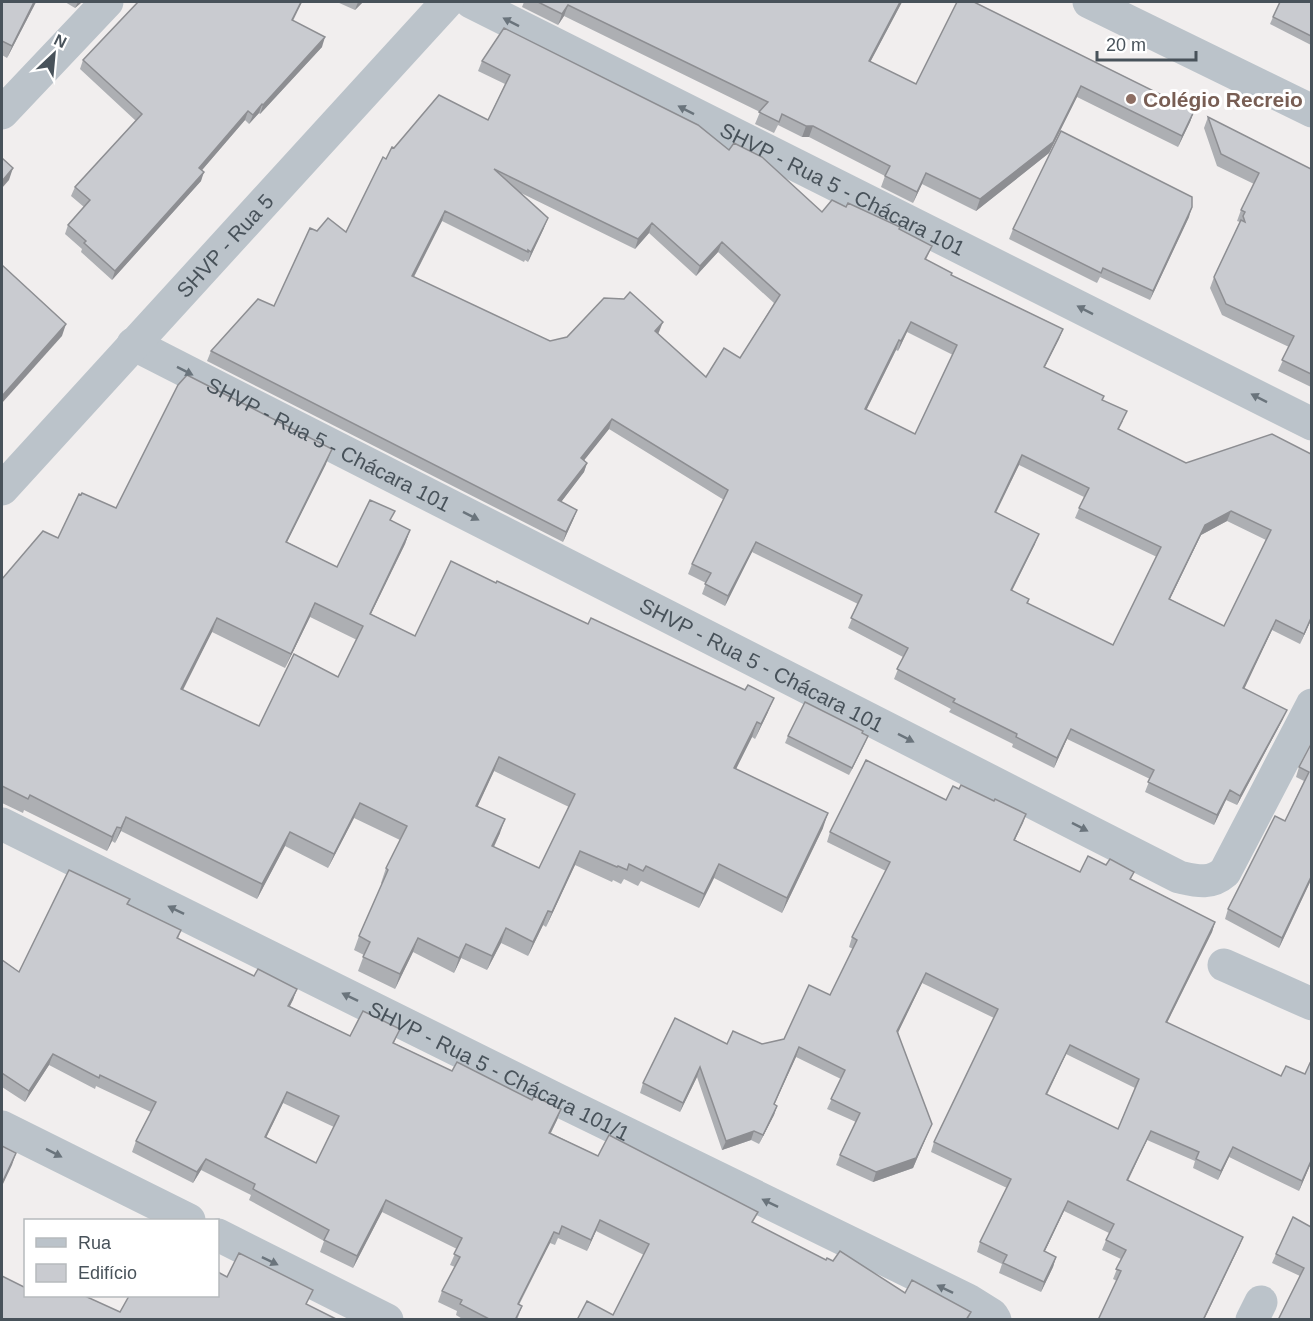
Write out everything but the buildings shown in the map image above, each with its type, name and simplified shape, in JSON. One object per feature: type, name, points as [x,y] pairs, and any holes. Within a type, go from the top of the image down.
[{"type":"street","points":[[2,113],[107,2]]},
{"type":"street","name":"SHVP - Rua 5","points":[[2,489],[447,2]]},
{"type":"street","name":"SHVP - Rua 5 - Chácara 101","points":[[471,2],[1311,424]]},
{"type":"street","points":[[1089,2],[1311,111]]},
{"type":"street","name":"SHVP - Rua 5 - Chácara 101","points":[[133,344],[1179,877],[1204,882],[1216,879],[1225,872],[1311,705]]},
{"type":"street","name":"SHVP - Rua 5 - Chácara 101/1","points":[[2,824],[968,1300],[992,1315],[994,1320]]},
{"type":"street","points":[[1224,964],[1311,1004]]},
{"type":"street","points":[[2,1127],[185,1219]]},
{"type":"street","points":[[219,1236],[387,1320]]},
{"type":"place","name":"Colégio Recreio","points":[[1131,99]]}]
